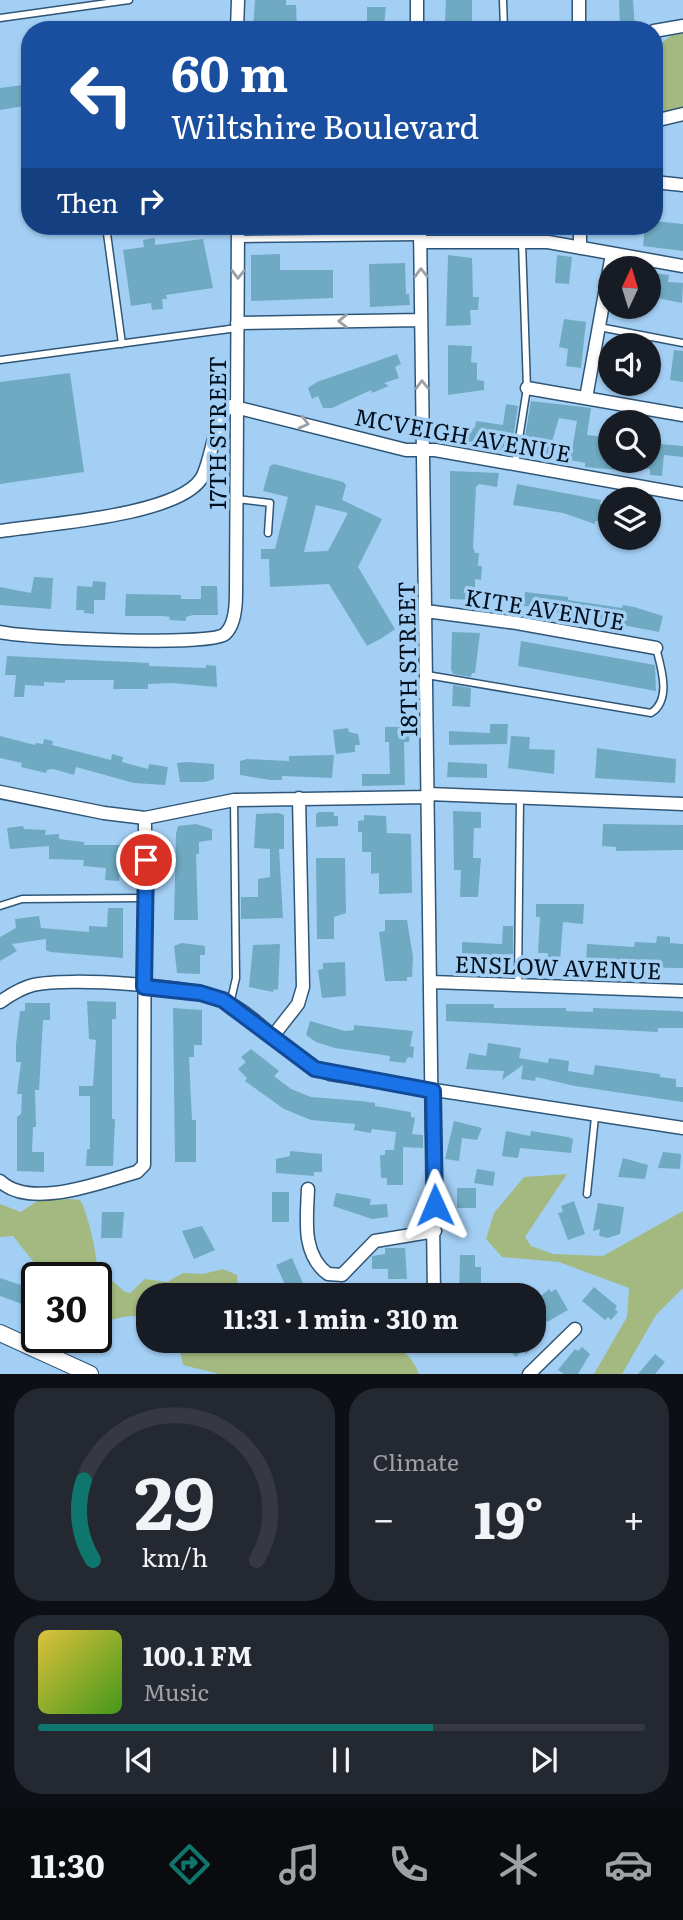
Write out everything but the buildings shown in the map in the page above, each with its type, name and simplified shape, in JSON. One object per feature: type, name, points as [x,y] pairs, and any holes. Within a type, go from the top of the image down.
[{"type":"street","points":[[237,21],[238,0]]},
{"type":"street","points":[[417,0],[418,21]]},
{"type":"street","points":[[579,0],[579,21]]},
{"type":"street","points":[[663,29],[683,26]]},
{"type":"street","points":[[663,119],[683,114]]},
{"type":"street","points":[[663,183],[683,185]]},
{"type":"street","name":"17TH STREET","points":[[0,632],[46,637],[204,641],[223,636],[229,629],[236,608],[238,235]]},
{"type":"street","points":[[420,235],[580,248],[683,266]]},
{"type":"street","name":"18TH STREET","points":[[420,235],[434,1283]]},
{"type":"street","points":[[580,235],[580,248]]},
{"type":"street","points":[[586,398],[612,254]]},
{"type":"street","points":[[237,325],[421,320]]},
{"type":"street","points":[[527,388],[683,415]]},
{"type":"street","points":[[0,531],[142,509],[184,494],[198,484],[205,472],[225,411],[237,407]]},
{"type":"street","name":"MCVEIGH AVENUE","points":[[237,407],[406,450],[423,450],[515,464],[683,494]]},
{"type":"street","name":"KITE AVENUE","points":[[426,611],[517,623],[656,648]]},
{"type":"street","points":[[1,795],[145,818],[234,800],[299,798],[429,795],[683,804]]},
{"type":"street","points":[[273,1036],[299,1004],[303,987],[299,798]]},
{"type":"street","points":[[0,1181],[11,1189],[51,1193],[137,1172],[144,1165],[145,818]]},
{"type":"street","name":"ENSLOW AVENUE","points":[[432,982],[683,991]]},
{"type":"street","points":[[0,1002],[24,988],[47,983],[144,987],[200,993],[230,1004],[315,1069],[595,1117],[683,1128]]},
{"type":"street","points":[[308,1189],[309,1245],[317,1264],[328,1275],[342,1275],[374,1241],[435,1231]]},
{"type":"street","points":[[529,1374],[575,1329]]},
{"type":"street","points":[[0,1333],[90,1374]]},
{"type":"lane","points":[[0,18],[129,0]]},
{"type":"lane","points":[[502,0],[503,21]]},
{"type":"lane","points":[[107,235],[122,344]]},
{"type":"lane","points":[[238,239],[420,235]]},
{"type":"lane","points":[[515,464],[527,388],[522,242]]},
{"type":"lane","points":[[0,360],[237,325]]},
{"type":"lane","points":[[599,327],[683,343]]},
{"type":"lane","points":[[237,499],[271,503],[268,533]]},
{"type":"lane","points":[[427,675],[651,713],[659,705],[663,684],[656,648]]},
{"type":"lane","points":[[518,985],[520,797]]},
{"type":"lane","points":[[230,1004],[236,978],[234,800]]},
{"type":"lane","points":[[0,906],[22,899],[145,898]]},
{"type":"lane","points":[[587,1194],[595,1117]]},
{"type":"green space","points":[[683,32],[683,107],[663,115],[663,42]]},
{"type":"green space","points":[[567,1174],[525,1237],[531,1246],[553,1254],[603,1256],[683,1211],[683,1288],[656,1315],[622,1374],[594,1374],[627,1317],[629,1288],[559,1262],[502,1257],[486,1239],[494,1213],[524,1177]]},
{"type":"green space","points":[[80,1200],[91,1232],[96,1262],[34,1262],[13,1236],[0,1237],[0,1204],[21,1212],[37,1201]]},
{"type":"green space","points":[[223,1269],[237,1275],[238,1283],[141,1283],[145,1279],[167,1282],[183,1273],[203,1274]]},
{"type":"green space","points":[[112,1281],[125,1292],[130,1293],[136,1287],[134,1316],[112,1320]]},
{"type":"green space","points":[[180,1353],[405,1353],[419,1374],[219,1374],[183,1365]]},
{"type":"route","points":[[146,860],[144,987],[200,993],[223,1000],[243,1012],[315,1069],[330,1074],[433,1091],[435,1205]]}]
